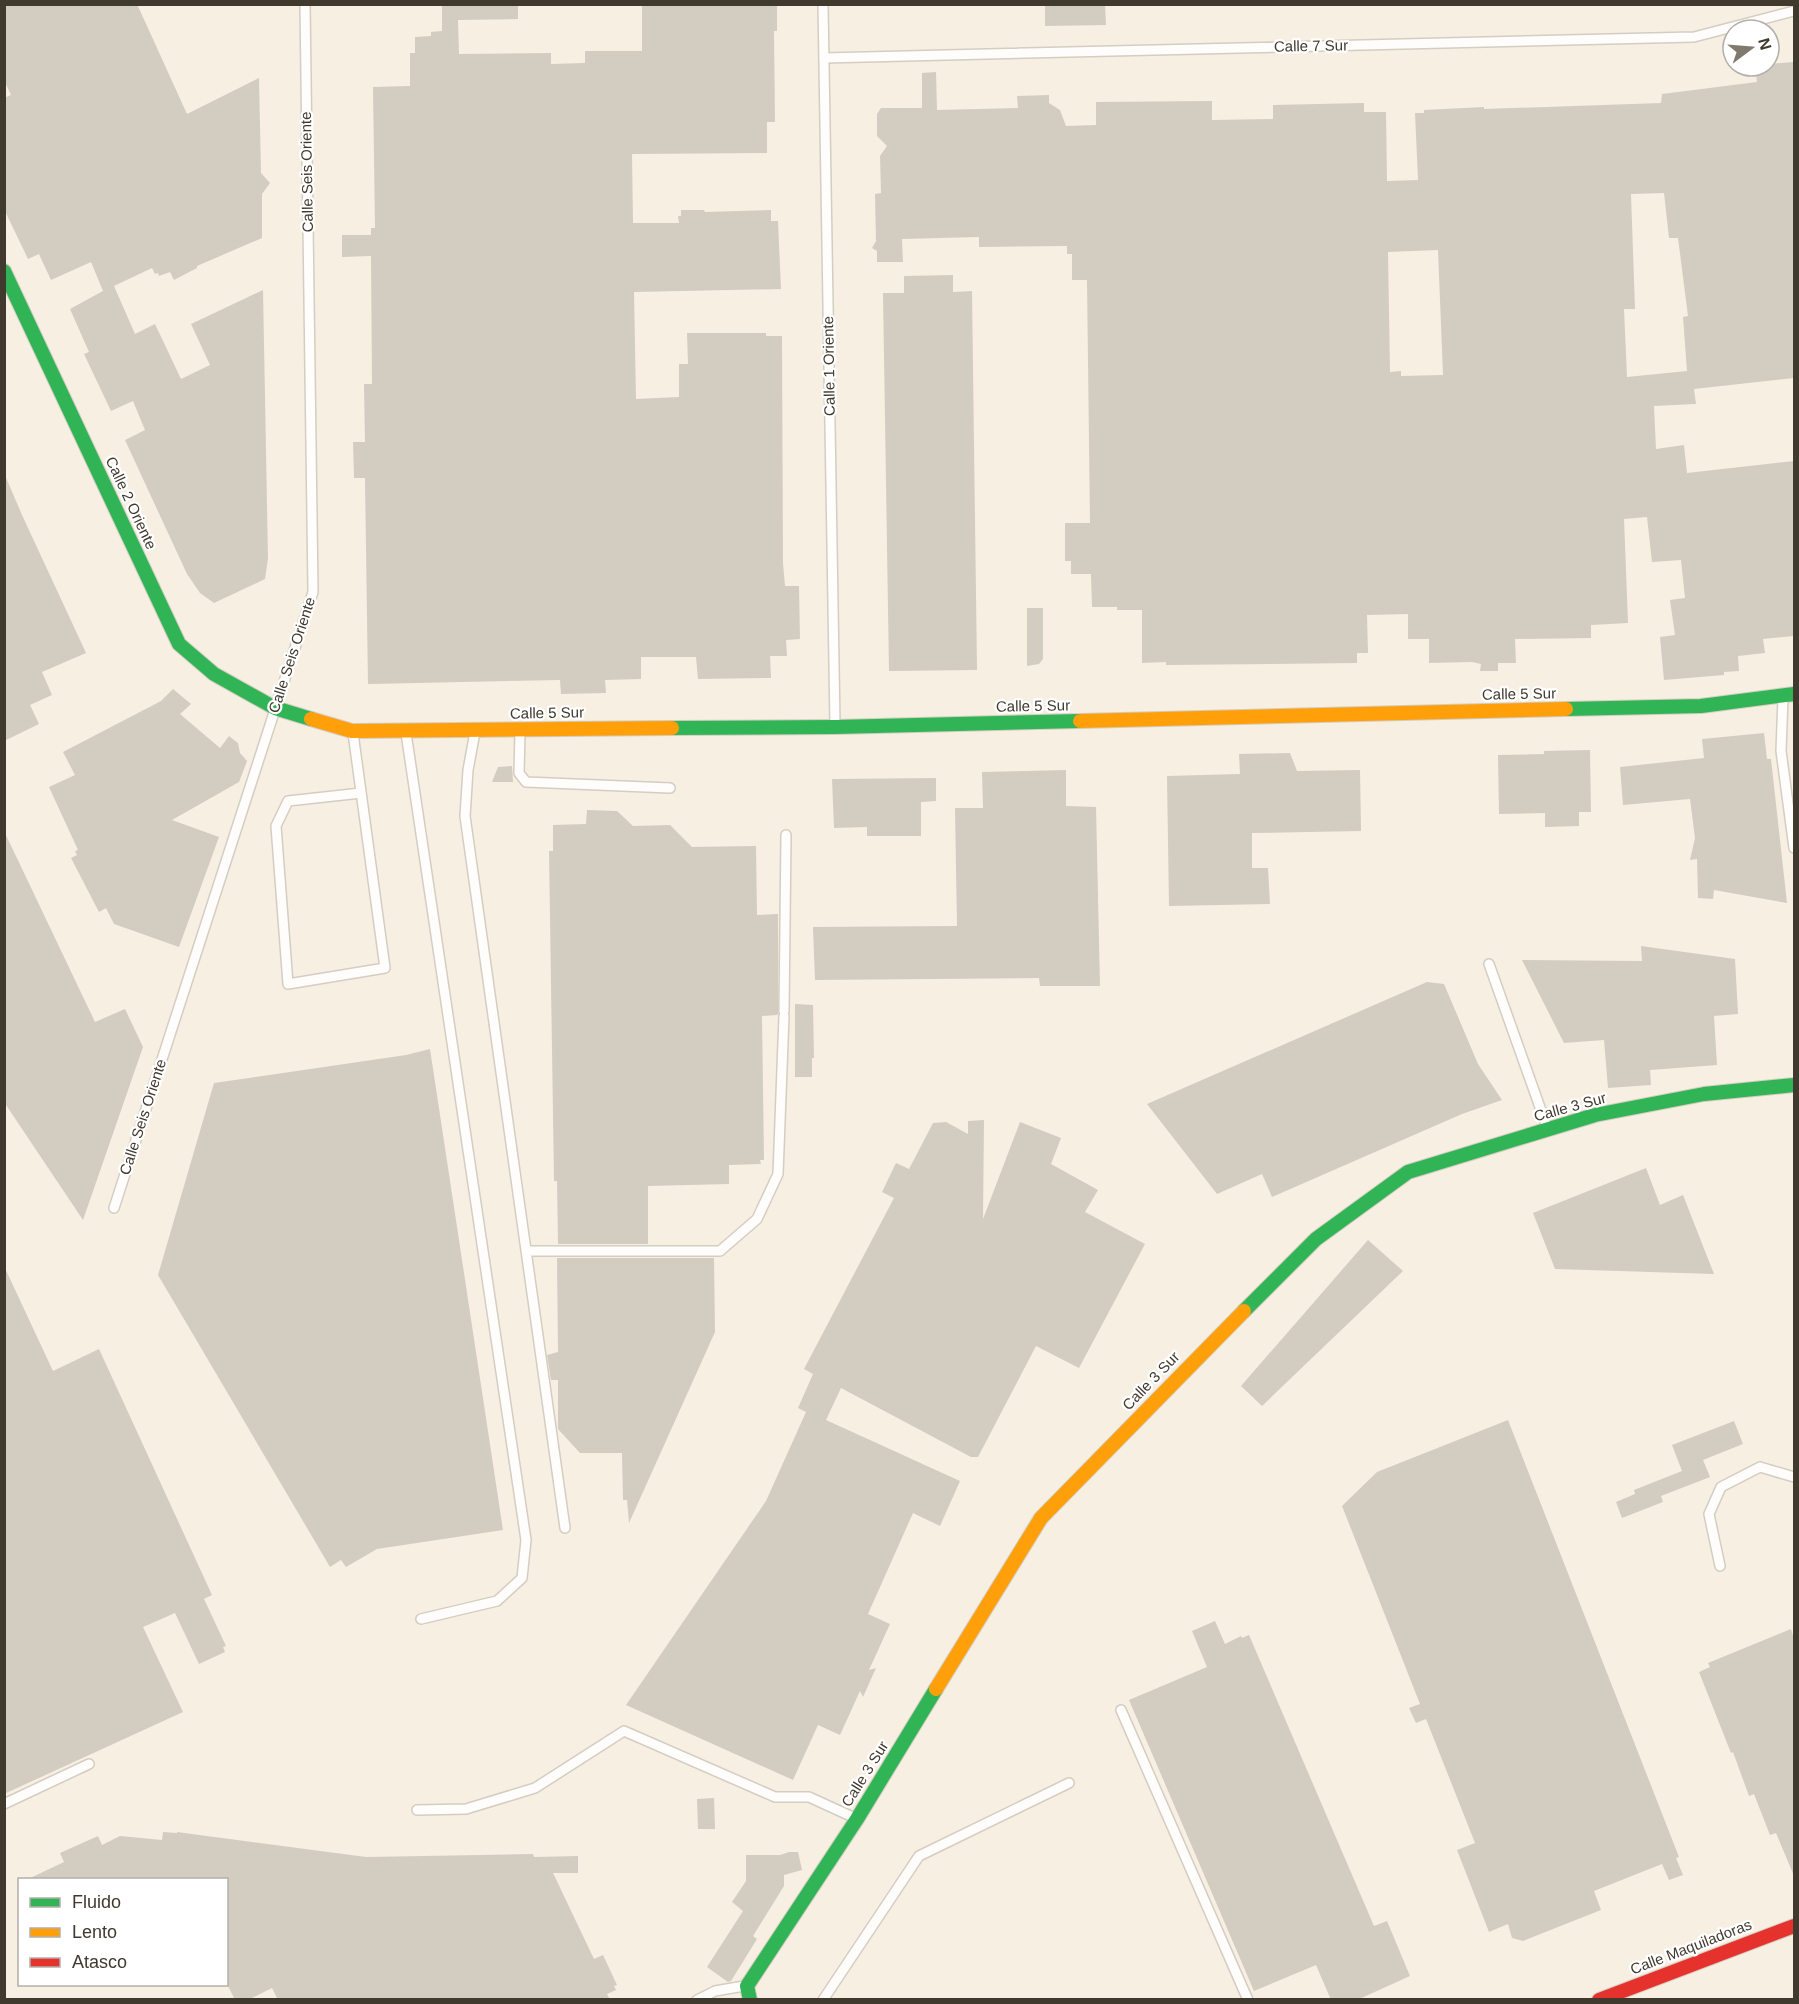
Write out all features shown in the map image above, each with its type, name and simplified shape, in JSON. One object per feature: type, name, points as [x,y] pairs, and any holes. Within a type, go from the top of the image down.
[{"type":"street","name":"Calle 2 Oriente","points":[[4,271],[179,644],[214,674],[275,708]]},
{"type":"street","name":"Calle 5 Sur","points":[[275,708],[352,731],[406,731],[835,727],[1701,706],[1789,694]]},
{"type":"street","name":"Calle 3 Sur","points":[[748,1993],[1041,1518],[1316,1239],[1408,1172],[1595,1115],[1704,1094],[1794,1085]]},
{"type":"street","name":"Calle Maquiladoras","points":[[1599,2000],[1794,1926]]},
{"type":"lane","name":"Calle Seis Oriente","points":[[114,1209],[313,592],[305,4]]},
{"type":"lane","name":"Calle 1 Oriente","points":[[823,4],[835,727]]},
{"type":"lane","name":"Calle 7 Sur","points":[[824,58],[1694,37],[1794,11]]},
{"type":"lane","points":[[1789,694],[1781,751],[1794,848]]},
{"type":"lane","points":[[520,729],[519,773],[526,782],[670,788]]},
{"type":"lane","points":[[476,730],[468,771],[465,816],[565,1528]]},
{"type":"lane","points":[[352,731],[361,793],[385,968],[288,984],[276,826],[288,801],[361,793]]},
{"type":"lane","points":[[406,731],[526,1540],[522,1578],[497,1600],[421,1619]]},
{"type":"lane","points":[[527,1251],[720,1251],[757,1219],[778,1174],[784,1013],[786,835]]},
{"type":"lane","points":[[1489,964],[1548,1129]]},
{"type":"lane","points":[[1720,1566],[1709,1514],[1721,1487],[1760,1467],[1794,1477]]},
{"type":"lane","points":[[1121,1710],[1248,2000]]},
{"type":"lane","points":[[417,1810],[466,1809],[534,1788],[624,1731],[775,1797],[809,1797],[857,1819]]},
{"type":"lane","points":[[4,1804],[89,1764]]},
{"type":"lane","points":[[823,2000],[919,1856],[1069,1783]]},
{"type":"lane","points":[[697,2000],[715,1991],[748,1993]]},
{"type":"building","points":[[4,4],[137,4],[187,114],[259,78],[261,173],[270,183],[262,194],[262,238],[197,266],[174,280],[170,272],[159,276],[152,268],[114,286],[135,334],[155,324],[181,379],[210,365],[191,324],[263,290],[268,558],[265,579],[214,603],[200,593],[187,574],[125,440],[145,430],[133,401],[111,411],[84,354],[89,352],[70,309],[103,291],[91,262],[51,280],[39,254],[28,259],[4,209],[4,98],[11,95],[4,80]]},
{"type":"building","points":[[442,4],[518,4],[518,19],[458,20],[459,54],[551,53],[551,64],[585,63],[585,51],[642,51],[642,4],[777,4],[777,31],[774,31],[775,122],[767,122],[767,153],[632,154],[633,223],[679,223],[678,216],[681,216],[681,210],[704,210],[705,212],[771,210],[771,221],[778,221],[781,289],[634,292],[636,399],[679,397],[679,364],[688,364],[687,333],[766,333],[766,336],[782,336],[783,563],[785,586],[799,586],[800,639],[786,640],[787,656],[770,656],[771,678],[698,679],[696,657],[641,657],[641,679],[605,680],[606,693],[561,694],[560,680],[368,684],[365,478],[354,478],[353,442],[365,442],[364,384],[372,384],[371,256],[342,257],[342,235],[371,235],[371,228],[375,228],[373,87],[410,86],[410,53],[415,53],[415,37],[431,36],[431,32],[442,31]]},
{"type":"building","points":[[1045,4],[1105,4],[1106,25],[1045,26]]},
{"type":"building","points":[[1794,62],[1794,378],[1694,389],[1696,404],[1654,406],[1656,449],[1684,445],[1687,473],[1794,461],[1794,636],[1763,639],[1765,653],[1738,656],[1739,671],[1724,672],[1724,675],[1664,680],[1660,637],[1675,635],[1670,600],[1685,598],[1681,560],[1652,562],[1647,517],[1624,519],[1628,623],[1591,625],[1591,638],[1515,639],[1516,663],[1498,663],[1498,671],[1480,671],[1481,664],[1472,662],[1429,663],[1429,639],[1408,639],[1408,614],[1367,615],[1368,653],[1357,653],[1357,663],[1166,665],[1166,662],[1142,663],[1142,610],[1092,607],[1091,574],[1071,574],[1071,561],[1065,561],[1065,523],[1090,523],[1087,280],[1072,280],[1072,254],[1067,254],[1067,246],[979,247],[979,237],[902,239],[903,262],[877,262],[877,251],[872,248],[876,241],[875,194],[881,193],[880,156],[887,146],[877,136],[877,114],[881,108],[922,108],[922,73],[936,72],[937,110],[1018,108],[1017,96],[1049,95],[1049,103],[1060,110],[1066,126],[1096,125],[1096,102],[1212,101],[1212,120],[1273,119],[1273,105],[1364,103],[1364,112],[1386,112],[1387,181],[1418,180],[1415,113],[1424,113],[1424,110],[1661,103],[1662,94],[1757,82],[1756,78],[1781,78],[1781,63]],"holes":[[[1664,193],[1669,238],[1678,238],[1688,316],[1683,317],[1687,371],[1627,377],[1624,309],[1635,309],[1631,194]],[[1438,250],[1443,375],[1401,376],[1401,371],[1390,372],[1388,252]]]},
{"type":"building","points":[[953,275],[953,292],[972,291],[977,670],[889,671],[883,293],[904,293],[904,276]]},
{"type":"building","points":[[4,473],[86,653],[42,672],[52,695],[30,705],[39,724],[4,741]]},
{"type":"building","points":[[1027,608],[1043,608],[1043,659],[1039,664],[1027,666]]},
{"type":"building","points":[[173,689],[191,704],[180,714],[220,748],[229,736],[238,743],[240,753],[247,761],[239,782],[172,820],[219,837],[179,947],[114,924],[106,908],[99,912],[71,858],[77,855],[75,851],[78,850],[49,787],[75,775],[63,752],[161,701]]},
{"type":"building","points":[[1764,733],[1767,759],[1771,759],[1787,903],[1714,890],[1713,899],[1698,898],[1697,859],[1690,860],[1695,838],[1690,799],[1623,805],[1620,767],[1704,758],[1702,739]]},
{"type":"building","points":[[1590,750],[1591,812],[1579,812],[1579,826],[1545,827],[1545,813],[1499,814],[1498,755]]},
{"type":"building","points":[[1290,753],[1297,771],[1360,770],[1361,831],[1252,833],[1252,868],[1268,868],[1270,904],[1169,906],[1167,776],[1240,774],[1239,754]]},
{"type":"building","points":[[512,766],[513,782],[492,782],[498,767]]},
{"type":"building","points":[[1066,770],[1066,806],[1096,807],[1100,986],[1040,986],[1039,978],[815,980],[813,927],[957,926],[955,808],[983,808],[982,772]]},
{"type":"building","points":[[936,778],[936,801],[921,802],[921,836],[867,836],[867,827],[834,828],[832,779]]},
{"type":"building","points":[[587,810],[617,811],[633,826],[670,825],[692,847],[756,846],[757,915],[778,914],[778,1014],[762,1016],[764,1160],[760,1160],[761,1164],[729,1165],[729,1184],[648,1186],[648,1244],[558,1244],[557,1181],[554,1181],[549,851],[553,851],[553,825],[586,824]]},
{"type":"building","points":[[4,831],[95,1022],[125,1009],[143,1047],[83,1220],[4,1102]]},
{"type":"building","points":[[1641,946],[1735,959],[1738,1014],[1714,1016],[1717,1065],[1650,1070],[1651,1085],[1608,1088],[1604,1040],[1564,1043],[1522,960],[1642,961]]},
{"type":"building","points":[[1427,982],[1444,984],[1478,1064],[1502,1100],[1462,1114],[1272,1197],[1262,1174],[1217,1194],[1147,1104]]},
{"type":"building","points":[[795,1004],[813,1005],[812,1077],[795,1077]]},
{"type":"building","points":[[430,1049],[503,1530],[377,1549],[346,1567],[341,1560],[330,1567],[158,1275],[214,1083],[406,1055]]},
{"type":"building","points":[[984,1120],[983,1219],[1020,1122],[1061,1138],[1051,1164],[1098,1190],[1085,1212],[1145,1244],[1079,1368],[1036,1346],[978,1457],[971,1457],[841,1388],[826,1420],[960,1481],[940,1526],[913,1513],[868,1614],[890,1624],[869,1670],[876,1668],[863,1697],[860,1691],[840,1735],[818,1725],[793,1780],[626,1705],[766,1501],[806,1412],[798,1408],[813,1374],[804,1369],[894,1198],[882,1192],[896,1163],[909,1169],[933,1123],[946,1122],[968,1134],[968,1121]]},
{"type":"building","points":[[1646,1168],[1660,1205],[1683,1195],[1714,1274],[1555,1269],[1533,1213]]},
{"type":"building","points":[[1368,1240],[1403,1271],[1262,1406],[1241,1386]]},
{"type":"building","points":[[557,1258],[714,1258],[715,1332],[629,1523],[627,1500],[623,1500],[622,1453],[580,1453],[558,1429],[558,1380],[551,1380],[547,1355],[558,1352]]},
{"type":"building","points":[[4,1266],[53,1371],[99,1349],[212,1595],[204,1599],[226,1646],[223,1647],[225,1652],[199,1664],[175,1613],[143,1627],[183,1712],[4,1794]]},
{"type":"building","points":[[1508,1420],[1679,1857],[1676,1858],[1683,1875],[1669,1880],[1662,1864],[1594,1891],[1601,1910],[1523,1941],[1512,1938],[1508,1924],[1489,1932],[1457,1850],[1475,1843],[1426,1719],[1416,1723],[1409,1708],[1420,1704],[1342,1506],[1377,1472]]},
{"type":"building","points":[[1734,1421],[1743,1444],[1703,1460],[1710,1477],[1661,1496],[1663,1502],[1622,1518],[1616,1502],[1635,1494],[1634,1490],[1682,1471],[1672,1445]]},
{"type":"building","points":[[1215,1621],[1225,1644],[1241,1636],[1242,1638],[1249,1635],[1374,1926],[1387,1921],[1410,1976],[1357,2000],[1331,2000],[1316,1965],[1254,1991],[1129,1700],[1207,1667],[1192,1631]]},
{"type":"building","points":[[1791,1629],[1794,1639],[1794,1876],[1776,1833],[1770,1835],[1754,1794],[1749,1796],[1699,1672],[1710,1667],[1708,1663]]},
{"type":"building","points":[[714,1798],[715,1829],[698,1829],[697,1799]]},
{"type":"building","points":[[163,1832],[177,1832],[366,1857],[533,1854],[534,1857],[578,1856],[578,1873],[553,1873],[594,1959],[603,1955],[617,1985],[614,1986],[616,1990],[607,1994],[610,2000],[278,2000],[272,1988],[248,2000],[235,2000],[228,1986],[228,1878],[30,1878],[64,1862],[60,1853],[98,1836],[102,1845],[120,1836],[162,1840]]},
{"type":"building","points":[[798,1852],[802,1870],[784,1875],[784,1886],[753,1936],[757,1939],[731,1981],[728,1982],[707,1967],[743,1911],[732,1902],[746,1881],[746,1855],[780,1855]]},
{"type":"traffic: fast","points":[[4,271],[179,644],[214,674],[275,708],[311,719]]},
{"type":"traffic: fast","points":[[1566,709],[1701,706],[1794,694]]},
{"type":"traffic: fast","points":[[672,728],[1080,721]]},
{"type":"traffic: fast","points":[[1244,1311],[1316,1239],[1408,1172],[1595,1115],[1704,1094],[1794,1085]]},
{"type":"traffic: fast","points":[[750,2000],[747,1986],[857,1819],[936,1689]]},
{"type":"traffic: slow","points":[[1080,721],[1566,709]]},
{"type":"traffic: slow","points":[[311,719],[352,731],[672,728]]},
{"type":"traffic: slow","points":[[936,1689],[1041,1518],[1244,1311]]},
{"type":"traffic: jam","points":[[1599,2000],[1794,1926]]}]
